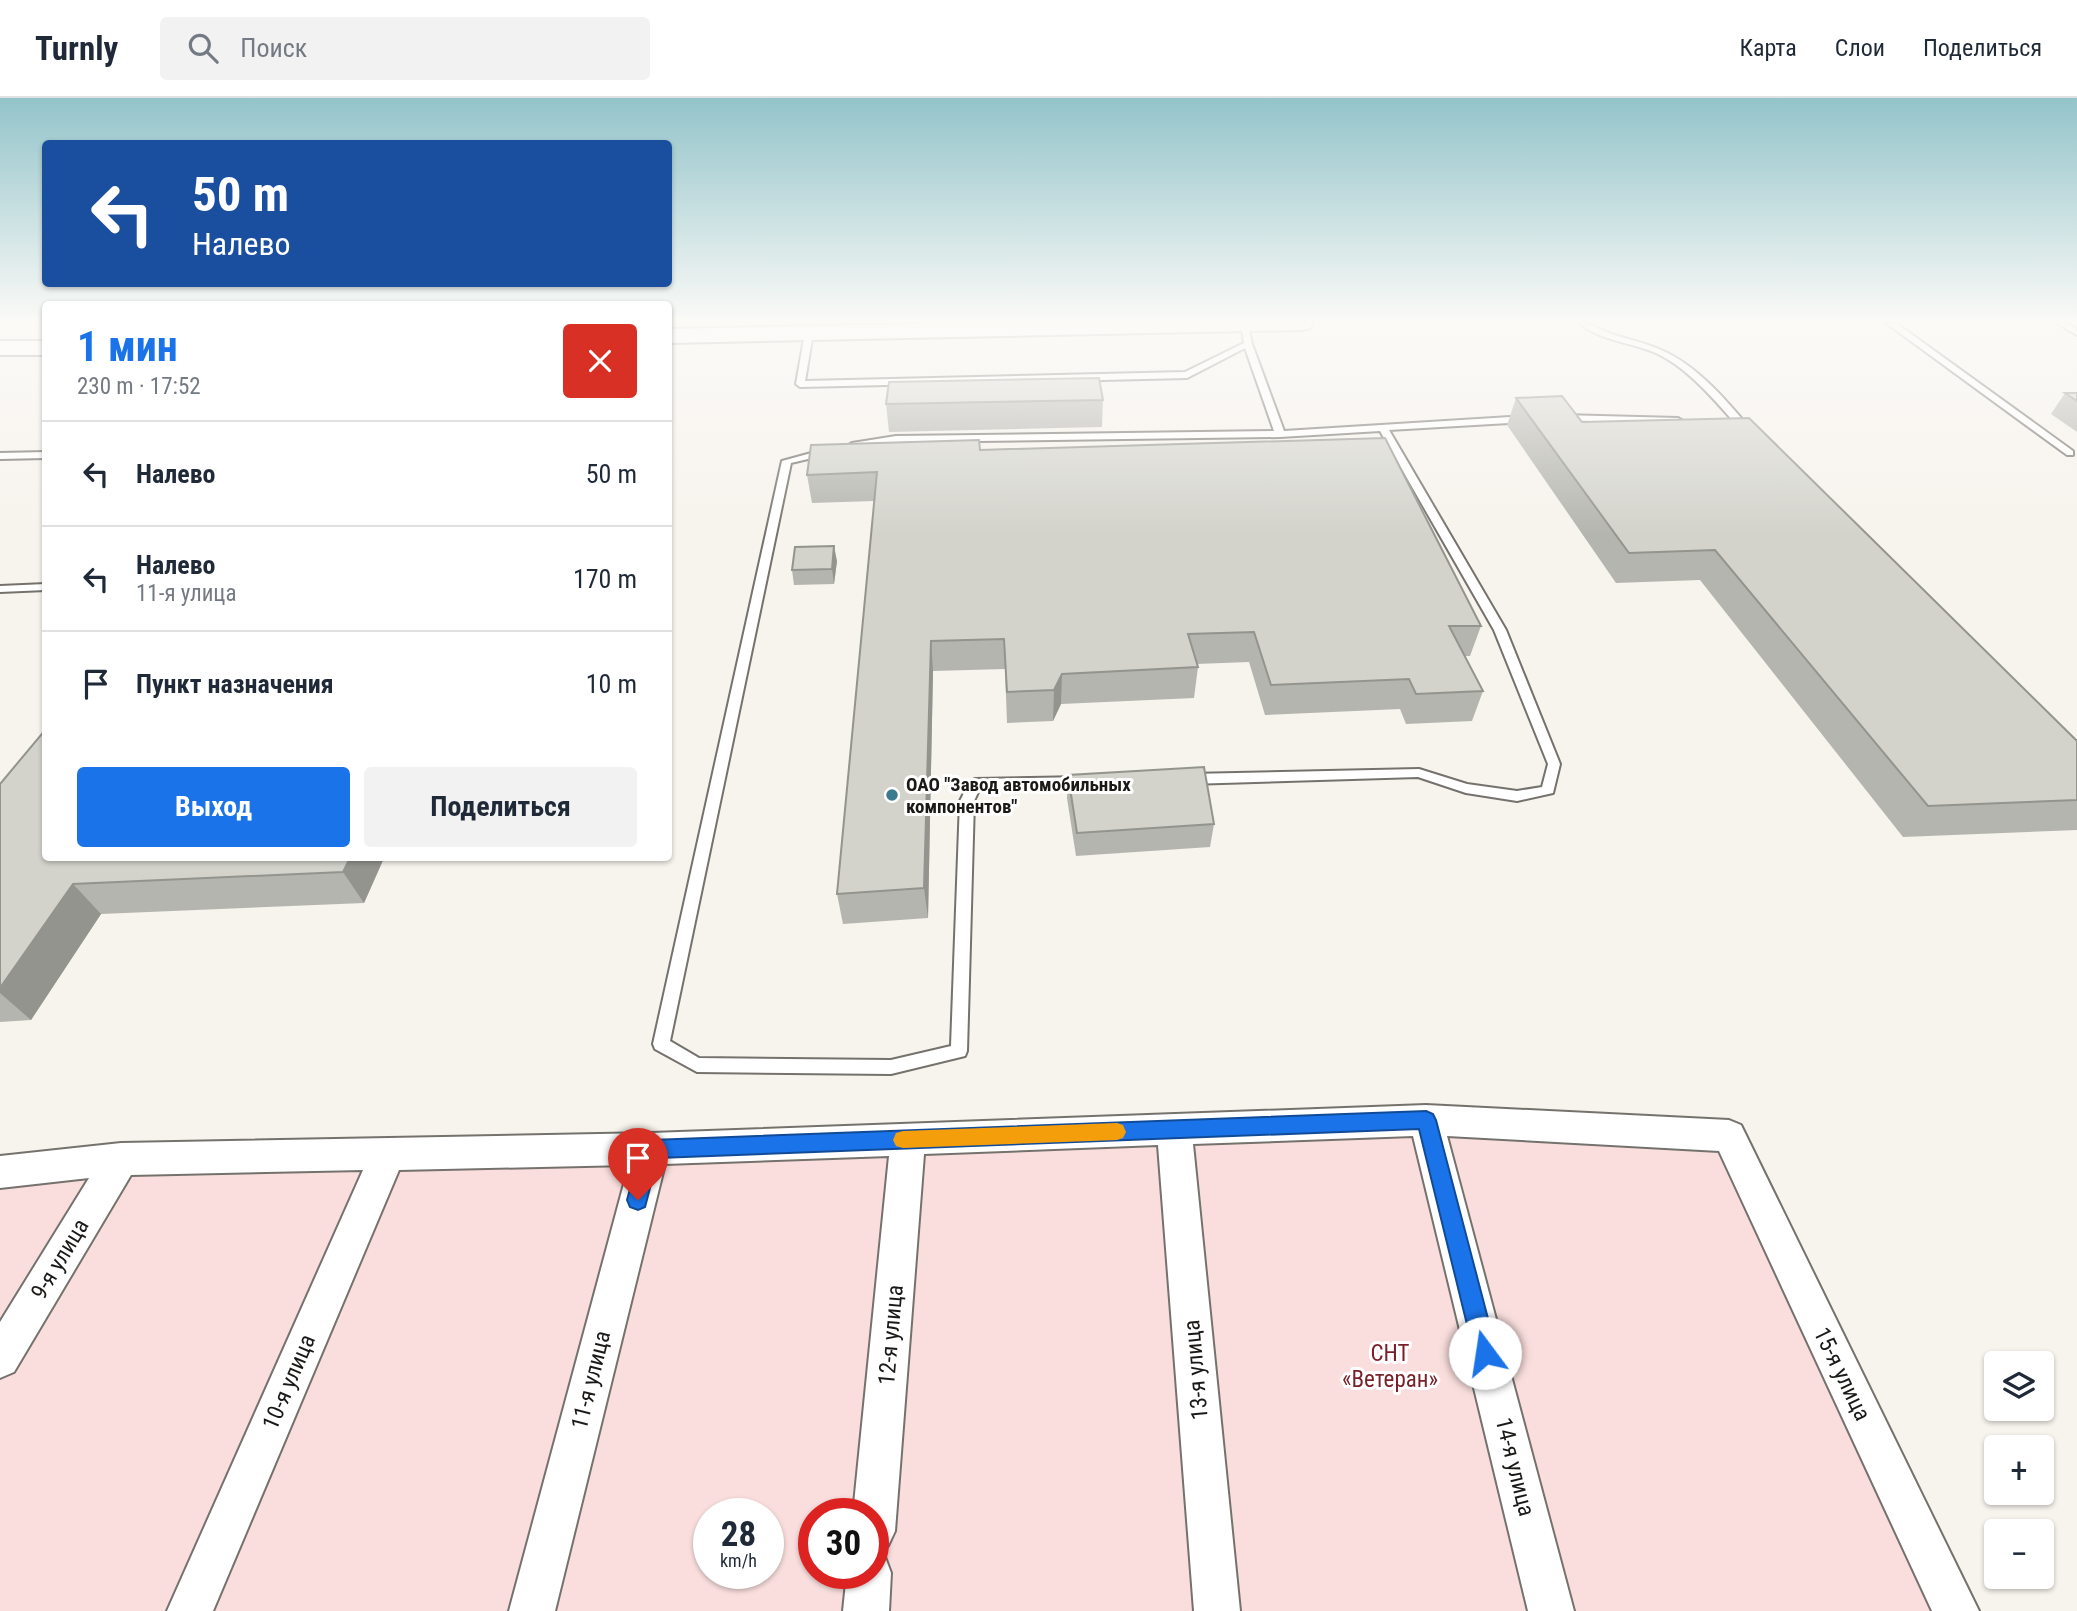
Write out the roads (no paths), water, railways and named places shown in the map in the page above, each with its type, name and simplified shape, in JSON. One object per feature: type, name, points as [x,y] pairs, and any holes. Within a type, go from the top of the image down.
[{"type":"street","points":[[0,1172],[121,1159],[651,1149],[1426,1120]]},
{"type":"street","name":"15-я улица","points":[[1426,1120],[1729,1136],[1956,1611]]},
{"type":"street","name":"14-я улица","points":[[1426,1120],[1551,1611]]},
{"type":"street","name":"13-я улица","points":[[1174,1129],[1217,1611]]},
{"type":"street","name":"12-я улица","points":[[876,1498],[908,1139]]},
{"type":"street","name":"11-я улица","points":[[532,1611],[651,1149]]},
{"type":"street","name":"10-я улица","points":[[190,1611],[388,1154]]},
{"type":"street","name":"9-я улица","points":[[0,1358],[121,1159]]},
{"type":"street","points":[[866,1611],[868,1589]]},
{"type":"lane","points":[[1266,394],[1280,434]]},
{"type":"lane","points":[[1711,394],[1752,436]]},
{"type":"lane","points":[[1988,394],[2070,453]]},
{"type":"lane","points":[[1553,418],[1602,417],[1683,422]]},
{"type":"lane","points":[[1100,781],[975,784],[967,801],[959,1051],[891,1067],[697,1066],[661,1044],[787,461],[844,447],[896,439],[1280,434],[1540,419]]},
{"type":"lane","points":[[1721,424],[1742,426]]},
{"type":"lane","points":[[1169,779],[1419,773],[1466,788],[1517,796],[1548,790],[1554,764],[1500,630],[1384,430]]},
{"type":"lane","points":[[0,456],[42,455]]},
{"type":"lane","points":[[0,589],[42,587]]},
{"type":"place","name":"ОАО \"Завод автомобильных компонентов\"","points":[[892,795]]},
{"type":"park label","name":"СНТ «Ветеран»","points":[[1390,1366]]}]
